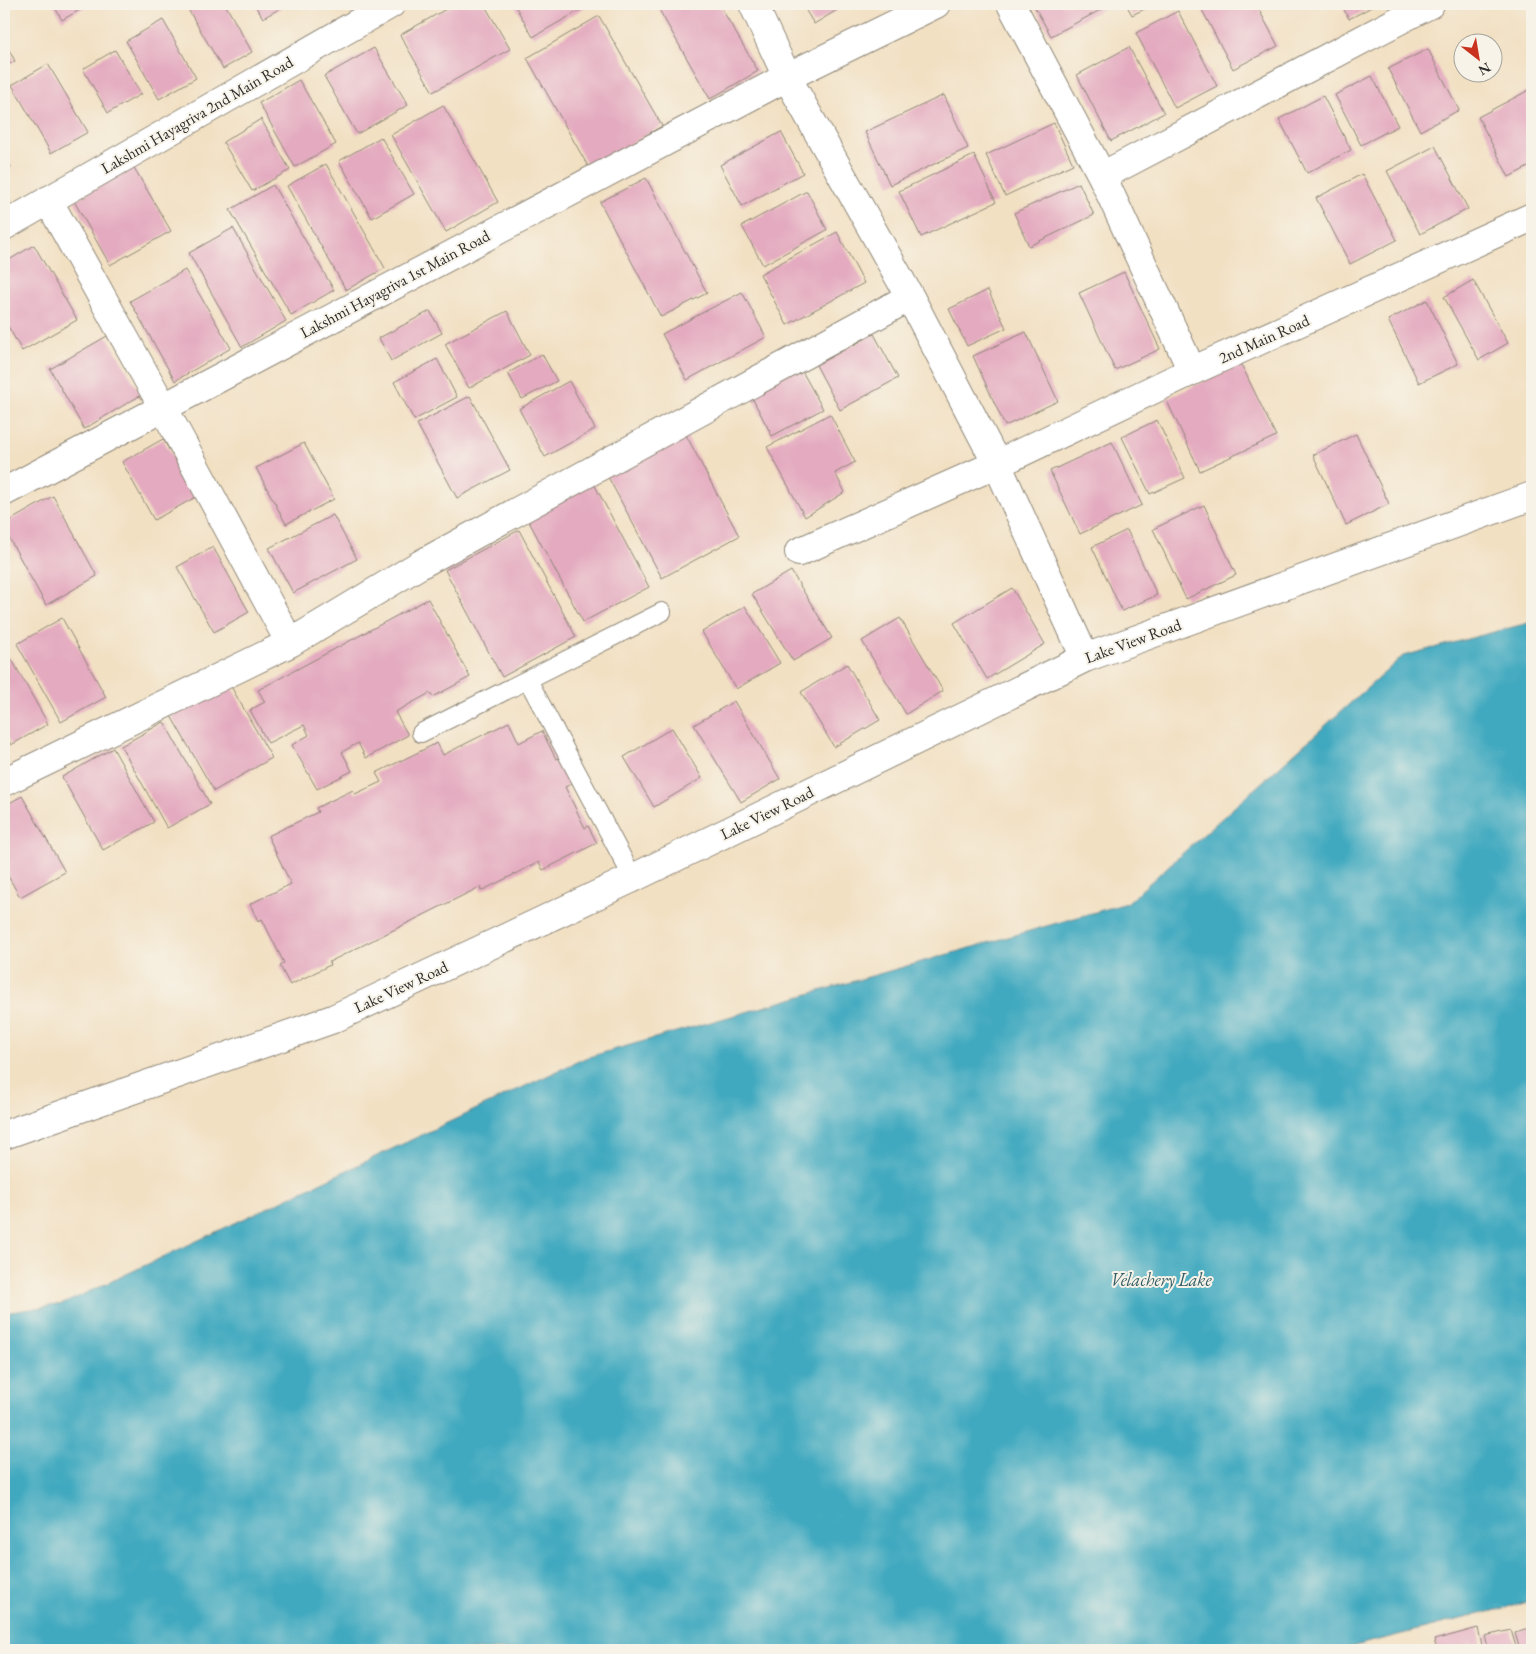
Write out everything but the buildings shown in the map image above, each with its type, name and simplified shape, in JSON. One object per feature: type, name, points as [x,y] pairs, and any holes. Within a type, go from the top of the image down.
[{"type":"street","name":"Lakshmi Hayagriva 2nd Main Road","points":[[4,226],[391,4]]},
{"type":"street","points":[[752,4],[787,78],[910,297],[997,464],[1085,658]]},
{"type":"street","name":"Lakshmi Hayagriva 1st Main Road","points":[[4,492],[787,78],[936,4]]},
{"type":"street","points":[[1011,4],[1102,176],[1192,371]]},
{"type":"street","points":[[1102,176],[1430,4]]},
{"type":"street","points":[[48,200],[163,407],[290,643]]},
{"type":"street","name":"2nd Main Road","points":[[799,552],[997,464],[1192,371],[1532,217]]},
{"type":"street","points":[[4,782],[290,643],[421,564],[910,297]]},
{"type":"street","name":"Lake View Road","points":[[4,1135],[333,1019],[633,878],[1085,658],[1532,496]]},
{"type":"lane","points":[[421,733],[662,612]]},
{"type":"lane","points":[[528,680],[633,878]]},
{"type":"water","name":"Velachery Lake","points":[[1532,622],[1532,1601],[1339,1650],[4,1650],[4,1313],[63,1304],[585,1058],[1127,903],[1403,656]]}]
